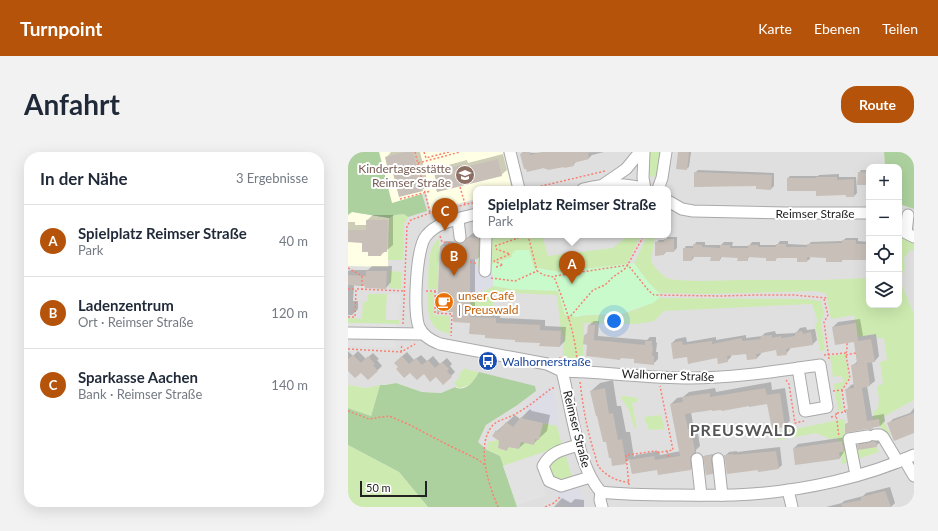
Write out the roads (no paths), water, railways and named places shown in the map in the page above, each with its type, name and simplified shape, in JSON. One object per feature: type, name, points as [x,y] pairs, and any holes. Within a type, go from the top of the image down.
[{"type":"street","points":[[510,152],[518,186]]},
{"type":"street","points":[[603,184],[626,169],[640,152]]},
{"type":"street","points":[[644,152],[643,178],[644,186]]},
{"type":"street","points":[[659,186],[662,178],[666,152]]},
{"type":"street","points":[[595,186],[603,184],[626,184],[634,186]]},
{"type":"street","name":"Reimser Straße","points":[[671,203],[682,209],[694,211],[866,213]]},
{"type":"street","points":[[473,215],[436,226],[424,237],[418,255],[417,318],[419,327],[423,334],[432,341],[445,346],[547,364],[562,371]]},
{"type":"street","points":[[907,215],[906,233],[914,237]]},
{"type":"street","points":[[458,219],[460,237]]},
{"type":"street","points":[[486,238],[487,272]]},
{"type":"street","points":[[348,333],[423,334]]},
{"type":"street","name":"Walhorner Straße","points":[[562,371],[688,378],[722,377],[798,368]]},
{"type":"street","name":"Reimser Straße","points":[[562,371],[583,462],[590,477],[601,492]]},
{"type":"street","points":[[856,475],[849,439],[880,435],[905,458],[914,476]]},
{"type":"street","points":[[580,445],[555,453],[549,457],[543,466],[549,481],[561,486],[590,477]]},
{"type":"street","points":[[602,507],[600,500],[601,492],[630,494],[722,495],[752,494],[788,490],[822,484],[856,475],[905,458]]},
{"type":"street","points":[[697,459],[702,495]]},
{"type":"street","points":[[718,459],[722,495]]},
{"type":"street","points":[[788,490],[792,507]]},
{"type":"tunnel","points":[[460,237],[460,247]]},
{"type":"place","name":"Kindertagesstätte Reimser Straße","points":[[465,175]]},
{"type":"place","name":"Sparkasse Aachen","points":[[445,231]]},
{"type":"place","name":"Ladenzentrum","points":[[454,276]]},
{"type":"place","name":"Spielplatz Reimser Straße","points":[[572,284]]},
{"type":"place","name":"unser Café | Preuswald","points":[[444,302]]},
{"type":"place","name":"Walhornerstraße","points":[[488,361]]},
{"type":"district","name":"PREUSWALD","points":[[743,429]]}]
